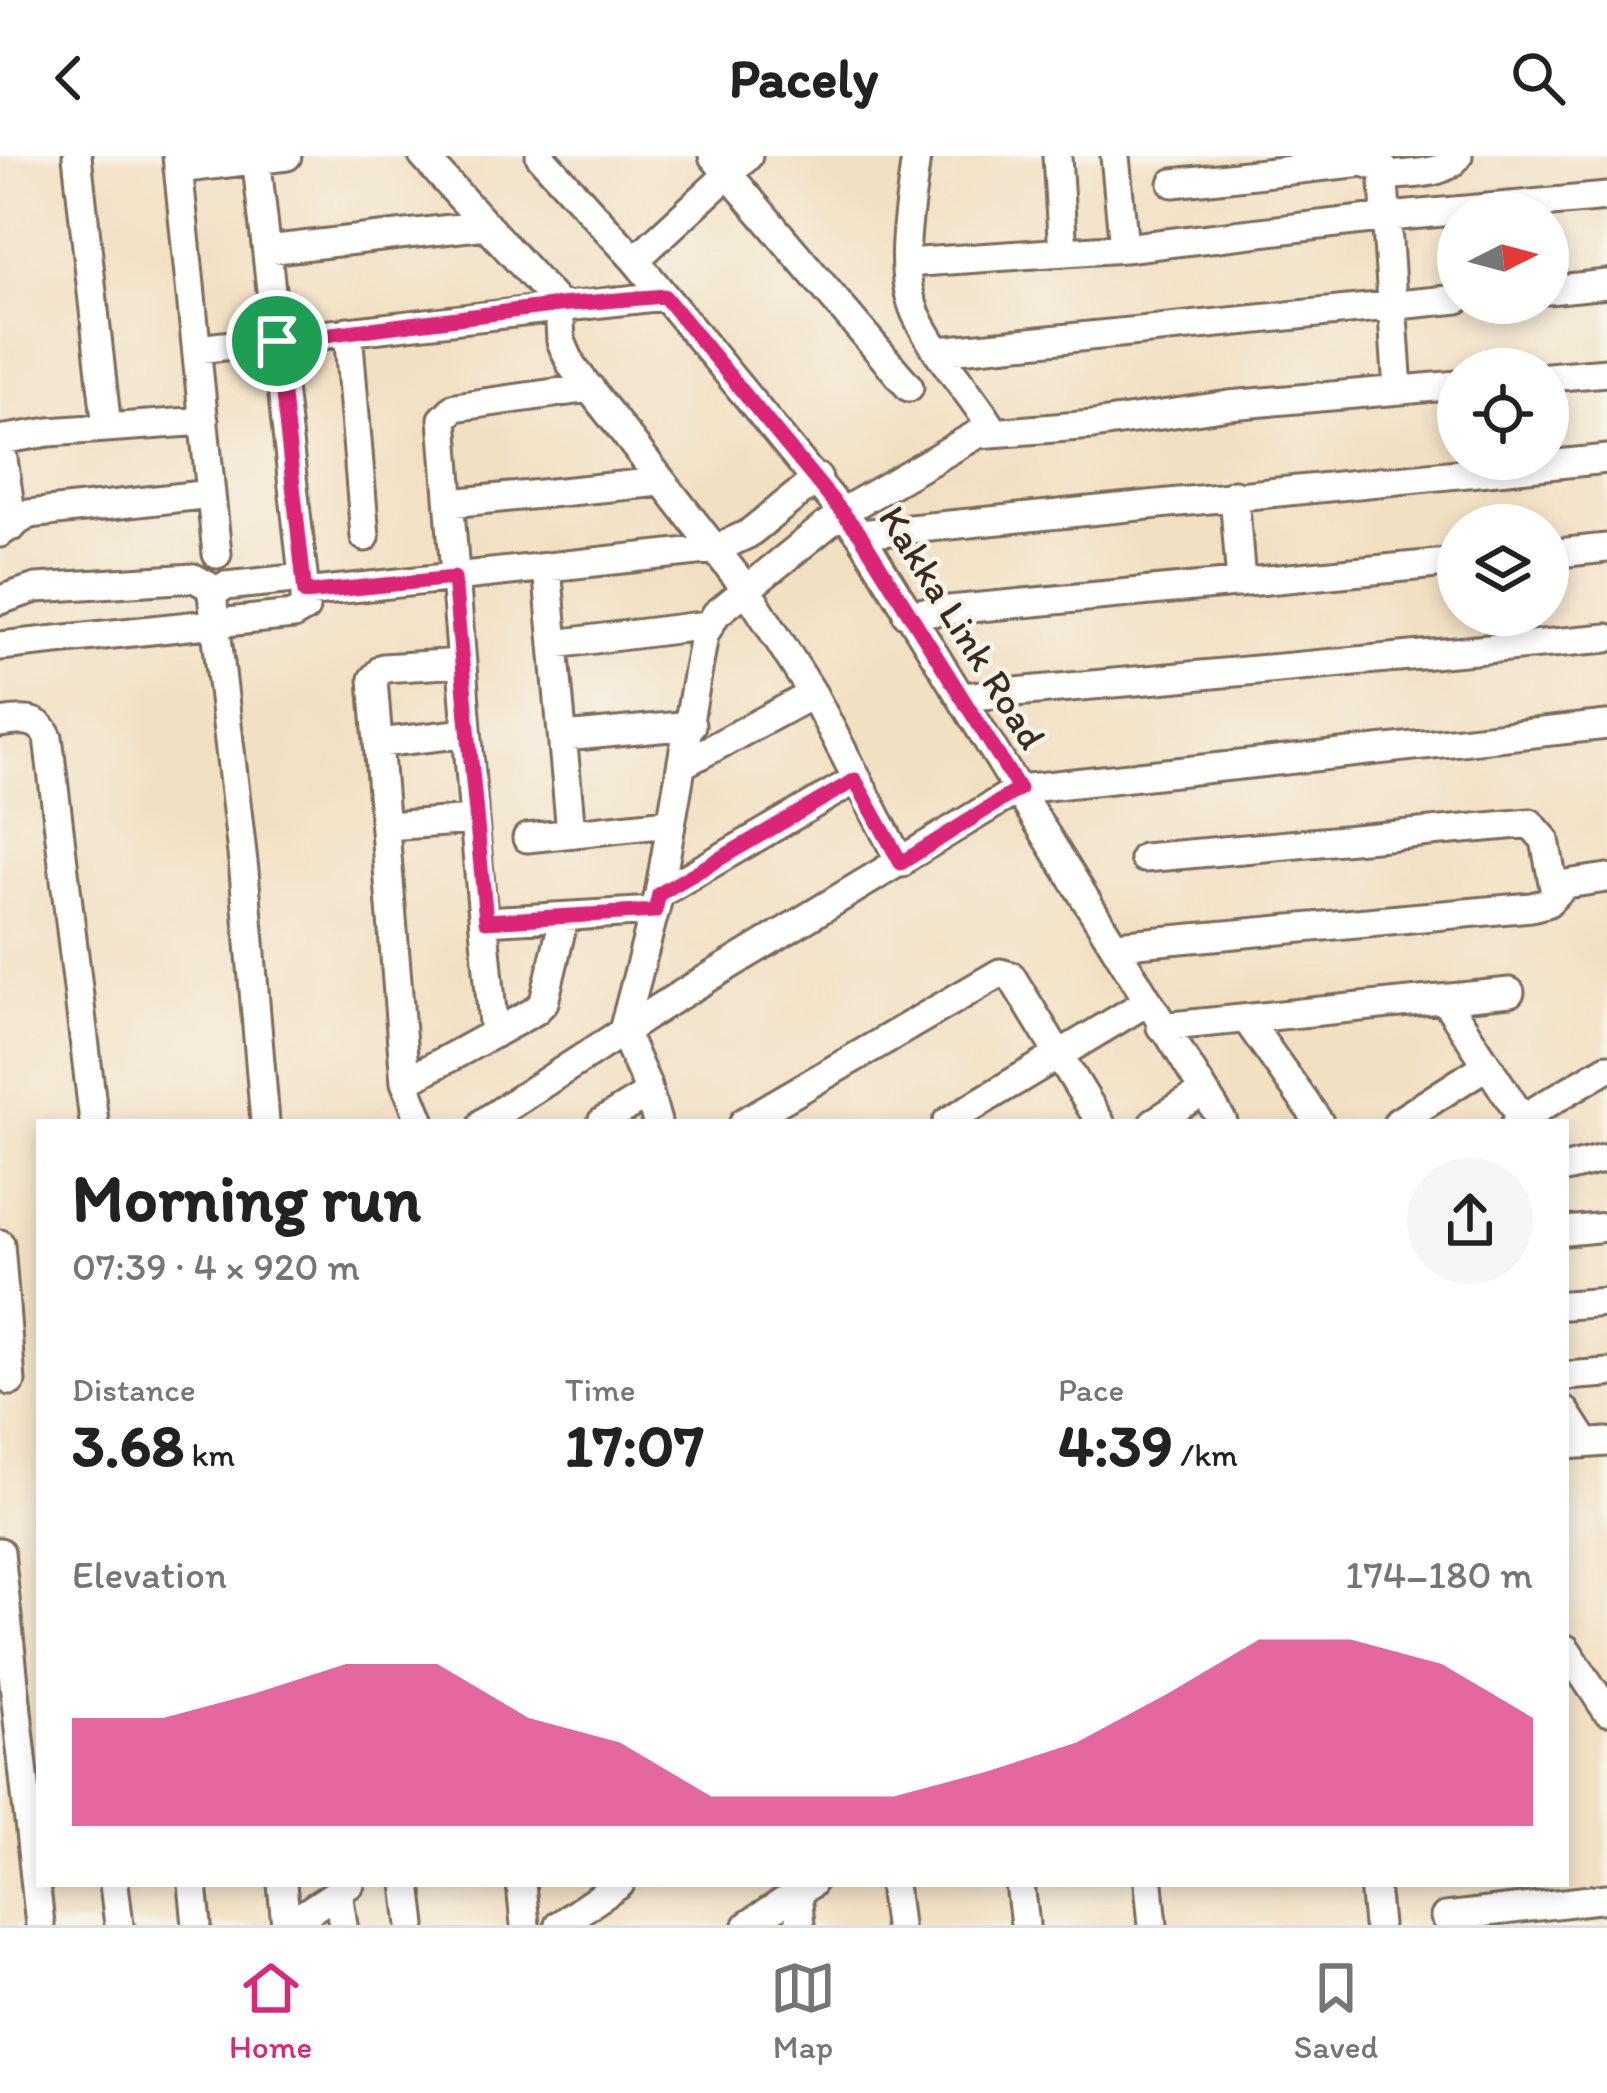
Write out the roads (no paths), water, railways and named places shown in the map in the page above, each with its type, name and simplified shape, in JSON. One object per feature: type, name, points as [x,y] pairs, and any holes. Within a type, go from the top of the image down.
[{"type":"street","points":[[77,156],[107,428]]},
{"type":"street","points":[[217,554],[178,162],[287,156]]},
{"type":"street","points":[[424,156],[559,305],[563,348],[747,590],[813,694],[901,863]]},
{"type":"street","name":"Kakka Link Road","points":[[541,156],[635,260],[852,522],[1220,1119]]},
{"type":"street","points":[[916,156],[906,263],[916,313],[994,431]]},
{"type":"street","points":[[1057,156],[1064,251]]},
{"type":"street","points":[[1115,156],[1124,248]]},
{"type":"street","points":[[1385,176],[1442,169],[1458,156]]},
{"type":"street","points":[[0,646],[297,614],[304,608],[256,157]]},
{"type":"street","points":[[635,260],[729,162],[909,387]]},
{"type":"street","points":[[1173,183],[1364,162],[1383,168],[1399,390]]},
{"type":"street","points":[[906,263],[1124,248],[1607,197]]},
{"type":"street","points":[[267,250],[486,225]]},
{"type":"street","points":[[1569,288],[1607,284]]},
{"type":"street","points":[[197,349],[664,296]]},
{"type":"street","points":[[939,351],[1437,301]]},
{"type":"street","points":[[348,331],[365,537]]},
{"type":"street","points":[[1569,375],[1607,372]]},
{"type":"street","points":[[555,644],[707,625],[747,590],[957,446],[994,431],[1093,425],[1229,405],[1437,387]]},
{"type":"street","points":[[494,1034],[443,419],[449,410],[590,388]]},
{"type":"street","points":[[7,530],[0,440],[204,421]]},
{"type":"street","points":[[852,522],[1234,494],[1607,459]]},
{"type":"street","points":[[0,600],[36,588],[194,578],[214,589],[454,578],[716,549],[748,534],[818,478]]},
{"type":"street","points":[[451,503],[661,482]]},
{"type":"street","points":[[7,530],[29,514],[211,494]]},
{"type":"street","points":[[1234,494],[1241,583]]},
{"type":"street","points":[[1569,552],[1607,548]]},
{"type":"street","points":[[907,614],[1437,564]]},
{"type":"street","points":[[547,567],[571,833]]},
{"type":"street","points":[[214,589],[265,1119]]},
{"type":"street","points":[[656,1119],[623,1031],[657,903],[707,625]]},
{"type":"street","points":[[961,697],[1607,638]]},
{"type":"street","points":[[420,1119],[405,1082],[373,687],[379,670],[461,662]]},
{"type":"street","points":[[683,764],[813,694]]},
{"type":"street","points":[[0,723],[35,722],[48,737],[94,1119]]},
{"type":"street","points":[[489,1119],[623,1031],[1019,789],[1607,724]]},
{"type":"street","points":[[565,737],[691,725]]},
{"type":"street","points":[[380,743],[467,734]]},
{"type":"street","points":[[486,921],[564,918],[657,903],[855,780]]},
{"type":"street","points":[[386,826],[475,820]]},
{"type":"street","points":[[527,838],[669,823]]},
{"type":"street","points":[[1144,858],[1530,823],[1545,840],[1555,893]]},
{"type":"street","points":[[1116,944],[1532,907],[1547,903],[1566,884],[1607,878]]},
{"type":"street","points":[[405,1082],[544,1002],[564,918]]},
{"type":"street","points":[[749,1119],[1000,973],[1011,976],[1098,1119]]},
{"type":"street","points":[[952,1119],[1059,1055],[1154,1014],[1246,1019],[1510,992]]},
{"type":"street","points":[[1445,1000],[1518,1119]]},
{"type":"street","points":[[1246,1019],[1317,1119]]},
{"type":"street","points":[[1403,1119],[1487,1065]]},
{"type":"street","points":[[1521,1119],[1607,1068]]},
{"type":"street","points":[[1159,1119],[1203,1092]]},
{"type":"street","points":[[607,1119],[649,1093]]},
{"type":"street","points":[[1569,1167],[1607,1158]]},
{"type":"street","points":[[1569,1231],[1607,1227]]},
{"type":"street","points":[[0,1244],[17,1380]]},
{"type":"street","points":[[1569,1305],[1607,1302]]},
{"type":"street","points":[[1569,1376],[1607,1373]]},
{"type":"street","points":[[1569,1417],[1586,1443]]},
{"type":"street","points":[[0,1552],[40,1925]]},
{"type":"street","points":[[1569,1654],[1607,1711]]},
{"type":"street","points":[[114,1887],[119,1925]]},
{"type":"street","points":[[193,1887],[197,1925]]},
{"type":"street","points":[[282,1887],[287,1925],[344,1888]]},
{"type":"street","points":[[406,1887],[412,1925]]},
{"type":"street","points":[[521,1887],[525,1925]]},
{"type":"street","points":[[559,1925],[616,1887]]},
{"type":"street","points":[[893,1887],[898,1925]]},
{"type":"street","points":[[1020,1887],[1025,1925]]},
{"type":"street","points":[[1149,1887],[1154,1925]]},
{"type":"street","points":[[1374,1887],[1378,1925]]},
{"type":"street","points":[[343,1925],[344,1888]]},
{"type":"street","points":[[748,1925],[804,1889]]},
{"type":"street","points":[[800,1925],[804,1889]]},
{"type":"street","points":[[1445,1917],[1607,1898]]}]
